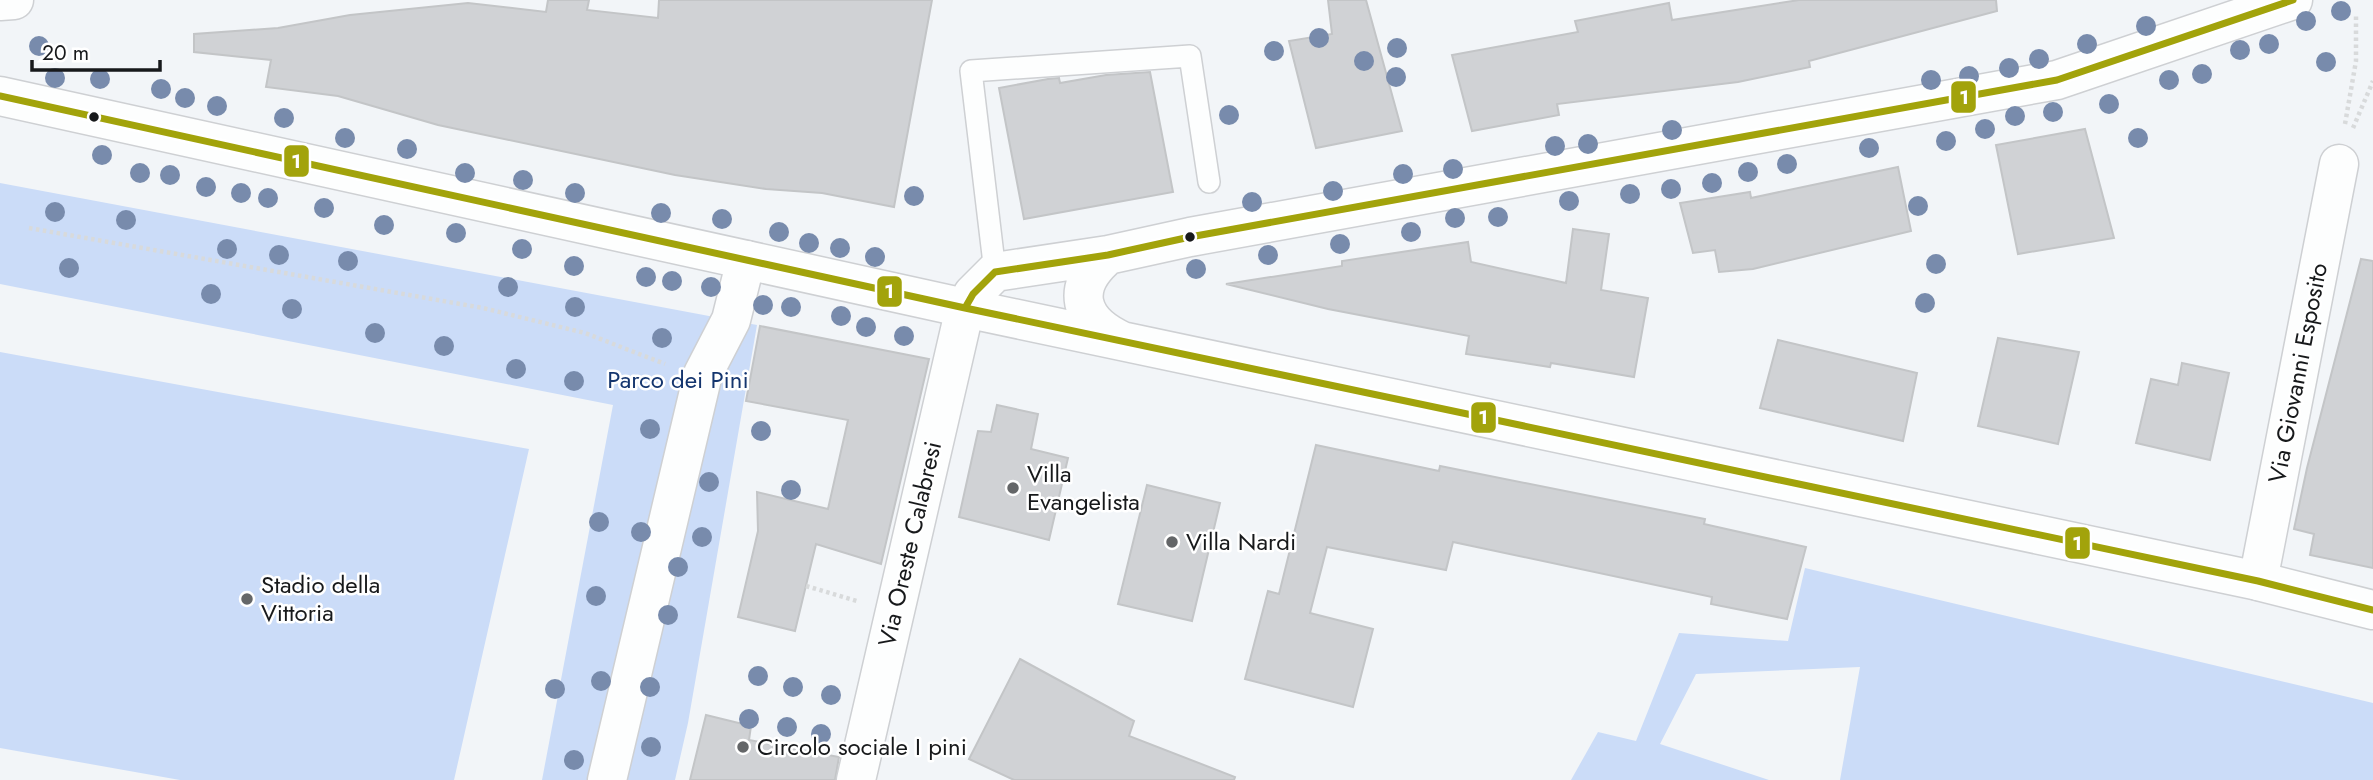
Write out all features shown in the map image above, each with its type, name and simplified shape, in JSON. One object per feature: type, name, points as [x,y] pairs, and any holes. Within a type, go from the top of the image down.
[{"type":"main road","points":[[0,1],[14,0]]},
{"type":"main road","points":[[965,308],[972,294],[995,272],[1108,255],[1218,232],[2057,80],[2293,0]]},
{"type":"main road","points":[[0,96],[965,308],[2258,581],[2373,610]]},
{"type":"main road","name":"Via Giovanni Esposito","points":[[2258,581],[2339,164]]},
{"type":"main road","points":[[1108,255],[1086,279],[1084,304],[1103,332],[1123,341]]},
{"type":"main road","points":[[607,780],[703,374],[731,320],[746,260]]},
{"type":"main road","name":"Via Oreste Calabresi","points":[[856,780],[965,308]]},
{"type":"lane","points":[[995,272],[971,71],[1190,56],[1209,182]]},
{"type":"path","points":[[2339,164],[2356,61],[2356,14]]},
{"type":"path","points":[[2339,164],[2373,81]]},
{"type":"path","points":[[29,228],[483,308],[586,333],[646,359],[703,374]]},
{"type":"path","points":[[806,586],[870,605]]},
{"type":"green space","name":"Parco dei Pini","points":[[0,183],[757,325],[688,723],[675,780],[542,780],[613,405],[0,284]]},
{"type":"green space","name":"Stadio della Vittoria","points":[[0,352],[529,449],[454,780],[180,780],[0,748]]},
{"type":"green space","points":[[1805,568],[2373,703],[2373,780],[1840,780],[1860,667],[1696,674],[1660,744],[1769,780],[1571,780],[1598,732],[1636,741],[1679,633],[1788,641]]},
{"type":"building","points":[[548,0],[589,0],[587,10],[658,18],[659,0],[932,0],[894,207],[822,193],[766,189],[675,175],[438,125],[338,96],[266,87],[271,60],[194,52],[194,34],[278,28],[350,15],[468,3],[546,12]]},
{"type":"building","points":[[1328,0],[1366,0],[1402,131],[1316,148],[1289,41],[1332,34]]},
{"type":"building","points":[[1799,0],[1996,0],[1997,11],[1809,61],[1810,67],[1738,82],[1557,104],[1559,115],[1472,131],[1452,55],[1578,32],[1575,21],[1669,3],[1672,20]]},
{"type":"building","points":[[1150,72],[1173,192],[1024,219],[999,88],[1048,79],[1059,78],[1060,83],[1106,75]]},
{"type":"building","points":[[2085,129],[2114,238],[2018,254],[1996,145]]},
{"type":"building","points":[[1898,167],[1911,231],[1753,269],[1719,272],[1715,250],[1693,253],[1680,203],[1750,192],[1751,198]]},
{"type":"building","points":[[1573,229],[1609,234],[1601,290],[1648,298],[1634,377],[1551,363],[1550,367],[1466,354],[1469,336],[1328,309],[1226,284],[1342,266],[1342,261],[1468,242],[1471,262],[1566,283]]},
{"type":"building","points":[[2361,259],[2373,261],[2373,568],[2310,555],[2314,534],[2294,529]]},
{"type":"building","points":[[760,326],[929,359],[881,564],[816,544],[795,631],[738,617],[758,531],[757,492],[828,509],[848,420],[746,401]]},
{"type":"building","points":[[1998,338],[2079,352],[2058,444],[1978,426]]},
{"type":"building","points":[[1778,340],[1917,373],[1903,441],[1760,408]]},
{"type":"building","points":[[2182,363],[2229,373],[2210,460],[2136,443],[2151,379],[2178,385]]},
{"type":"building","name":"Villa Evangelista","points":[[997,405],[1038,414],[1031,449],[1068,458],[1049,540],[959,517],[978,431],[991,432]]},
{"type":"building","points":[[1316,445],[1439,471],[1440,466],[1705,519],[1704,524],[1806,547],[1787,619],[1711,604],[1712,597],[1453,542],[1446,570],[1327,547],[1310,613],[1373,629],[1353,707],[1245,679],[1268,591],[1279,594]]},
{"type":"building","name":"Villa Nardi","points":[[1147,485],[1220,503],[1192,621],[1118,604]]},
{"type":"building","points":[[1020,659],[1134,721],[1129,736],[1235,777],[1234,780],[1014,780],[969,759]]},
{"type":"building","name":"Circolo sociale I pini","points":[[706,715],[751,726],[749,740],[839,757],[835,780],[690,780]]},
{"type":"transit line","name":"1","points":[[965,308],[973,294],[995,272],[1108,255],[1190,237],[2057,80],[2293,0]]},
{"type":"transit line","name":"1","points":[[0,96],[965,308],[2258,581],[2373,610]]},
{"type":"place","name":"Villa Evangelista","points":[[1013,488]]},
{"type":"place","name":"Villa Nardi","points":[[1172,542]]},
{"type":"place","name":"Stadio della Vittoria","points":[[247,599]]},
{"type":"place","name":"Circolo sociale I pini","points":[[743,747]]}]
